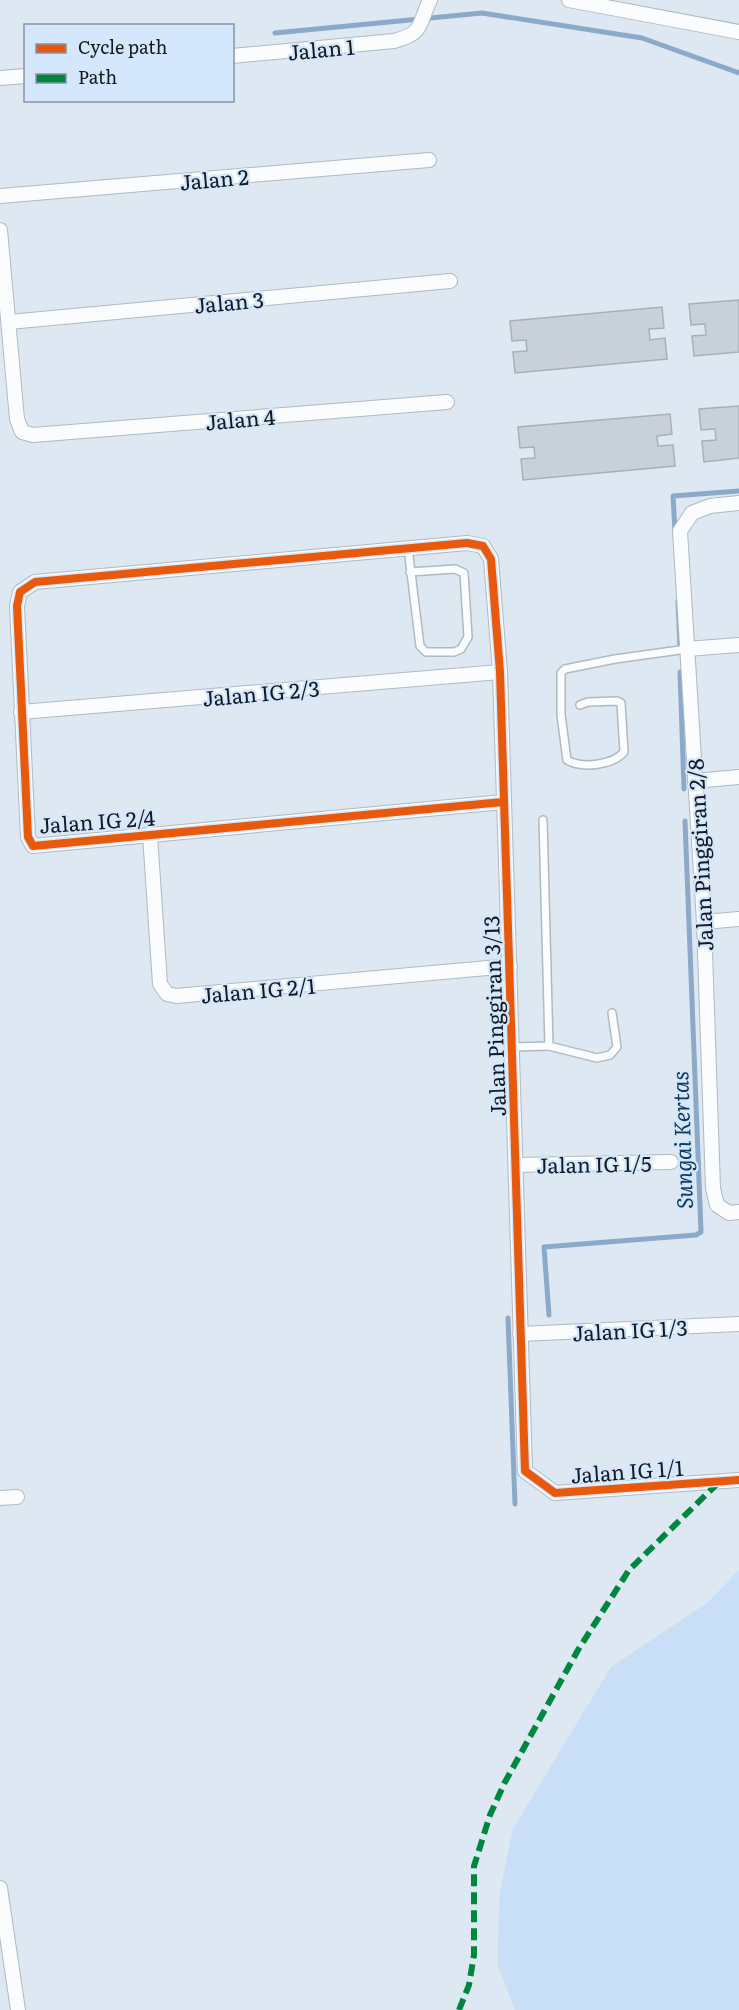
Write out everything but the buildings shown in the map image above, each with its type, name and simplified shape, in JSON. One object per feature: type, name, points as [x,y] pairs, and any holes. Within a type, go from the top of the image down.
[{"type":"street","points":[[576,0],[739,32]]},
{"type":"street","name":"Jalan 1","points":[[234,56],[394,41],[413,34],[429,2]]},
{"type":"street","points":[[0,78],[24,76]]},
{"type":"street","name":"Jalan 2","points":[[0,196],[429,160]]},
{"type":"street","points":[[0,230],[9,322]]},
{"type":"street","name":"Jalan 3","points":[[9,322],[450,281]]},
{"type":"street","name":"Jalan 4","points":[[9,322],[17,419],[22,432],[33,435],[447,402]]},
{"type":"street","name":"Jalan Pinggiran 2/8","points":[[734,1212],[717,1205],[713,1188],[704,922],[680,531],[692,513],[710,506],[739,503]]},
{"type":"street","name":"Jalan IG 2/4","points":[[491,559],[483,546],[467,543],[35,582],[20,592],[16,606],[21,712],[28,837],[33,846],[503,802]]},
{"type":"street","name":"Jalan Pinggiran 3/13","points":[[491,559],[500,672],[525,1471]]},
{"type":"street","points":[[687,649],[739,645]]},
{"type":"street","name":"Jalan IG 2/3","points":[[21,712],[500,672]]},
{"type":"street","points":[[695,780],[739,777]]},
{"type":"street","name":"Jalan IG 2/1","points":[[150,835],[160,984],[167,994],[176,996],[510,966]]},
{"type":"street","points":[[704,922],[739,919]]},
{"type":"street","name":"Jalan IG 1/5","points":[[516,1165],[671,1162]]},
{"type":"street","name":"Jalan IG 1/3","points":[[520,1334],[739,1324]]},
{"type":"street","name":"Jalan IG 1/1","points":[[525,1471],[555,1493],[739,1480]]},
{"type":"street","points":[[0,1498],[17,1497]]},
{"type":"street","points":[[0,1888],[7,1970],[18,2010]]},
{"type":"lane","points":[[408,548],[410,572],[420,646],[426,652],[454,652],[461,649],[468,637],[464,573],[455,568],[410,572]]},
{"type":"lane","points":[[580,705],[588,702],[617,701],[621,703],[624,752],[616,759],[598,764],[572,763],[567,760],[561,715],[561,673],[566,669],[615,659],[687,649]]},
{"type":"lane","points":[[543,820],[549,1046]]},
{"type":"lane","points":[[513,1047],[549,1046],[597,1058],[610,1055],[617,1047],[612,1013]]},
{"type":"shaded area","points":[[739,1570],[739,2010],[515,2010],[497,1964],[500,1892],[513,1829],[611,1667],[707,1603]]},
{"type":"waterway","points":[[275,33],[482,13],[642,38],[739,73]]},
{"type":"waterway","name":"Sungai Kertas","points":[[675,532],[673,496],[739,491]]},
{"type":"waterway","name":"Sungai Kertas","points":[[678,601],[680,647]]},
{"type":"waterway","points":[[680,672],[684,789]]},
{"type":"waterway","name":"Sungai Kertas","points":[[549,1315],[544,1247],[696,1235],[701,1232],[685,821]]},
{"type":"waterway","name":"Sungai Kertas","points":[[508,1318],[515,1504]]},
{"type":"marked path","points":[[459,2010],[469,1985],[474,1955],[474,1866],[490,1815],[505,1782],[578,1650],[629,1570],[720,1481]]},
{"type":"cycle path","points":[[503,802],[33,846],[28,837],[17,606],[20,592],[35,582],[467,543],[483,546],[491,559],[500,672],[525,1471],[555,1493],[739,1480]]}]
